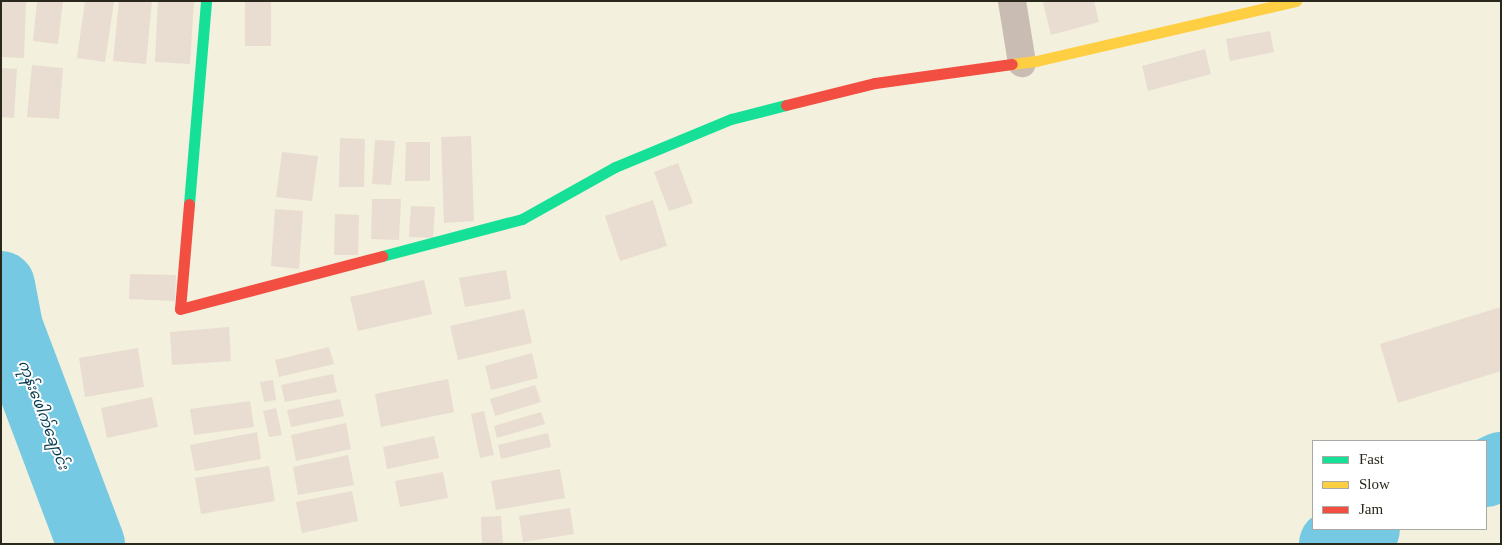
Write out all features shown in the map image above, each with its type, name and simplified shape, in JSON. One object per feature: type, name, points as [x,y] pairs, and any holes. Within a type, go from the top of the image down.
[{"type":"street","points":[[206,1],[180,309],[392,255],[522,219],[615,167],[731,119],[875,83],[1022,63],[1296,1]]},
{"type":"street","points":[[1012,1],[1022,63]]},
{"type":"building","points":[[1,1],[26,1],[24,58],[1,57]]},
{"type":"building","points":[[37,1],[63,1],[58,44],[33,41]]},
{"type":"building","points":[[85,1],[114,2],[105,62],[77,58]]},
{"type":"building","points":[[119,1],[152,1],[146,64],[113,61]]},
{"type":"building","points":[[158,1],[194,1],[190,64],[155,62]]},
{"type":"building","points":[[245,1],[271,1],[271,46],[245,46]]},
{"type":"building","points":[[1050,1],[1094,1],[1099,22],[1051,35],[1043,3]]},
{"type":"building","points":[[1270,31],[1274,52],[1230,61],[1226,39]]},
{"type":"building","points":[[1205,49],[1211,74],[1148,91],[1142,66]]},
{"type":"building","points":[[32,65],[63,68],[59,119],[27,117]]},
{"type":"building","points":[[1,68],[17,69],[14,118],[1,117]]},
{"type":"building","points":[[471,136],[474,221],[444,223],[441,137]]},
{"type":"building","points":[[340,138],[365,139],[364,187],[339,187]]},
{"type":"building","points":[[375,140],[395,141],[391,185],[372,184]]},
{"type":"building","points":[[406,142],[430,142],[430,181],[405,181]]},
{"type":"building","points":[[282,152],[318,156],[312,201],[276,197]]},
{"type":"building","points":[[678,163],[693,203],[669,211],[654,172]]},
{"type":"building","points":[[372,199],[401,199],[399,240],[371,239]]},
{"type":"building","points":[[653,200],[667,246],[620,261],[605,216]]},
{"type":"building","points":[[411,206],[435,207],[433,238],[409,237]]},
{"type":"building","points":[[275,209],[303,211],[299,269],[271,266]]},
{"type":"building","points":[[335,214],[359,215],[358,255],[334,255]]},
{"type":"building","points":[[506,270],[511,299],[465,307],[459,278]]},
{"type":"building","points":[[130,274],[176,275],[175,301],[129,299]]},
{"type":"building","points":[[424,280],[432,314],[358,331],[350,297]]},
{"type":"building","points":[[1501,307],[1501,371],[1398,403],[1380,344]]},
{"type":"building","points":[[524,309],[532,343],[458,360],[450,326]]},
{"type":"building","points":[[229,327],[231,361],[172,365],[170,332]]},
{"type":"building","points":[[329,347],[334,364],[279,377],[275,360]]},
{"type":"building","points":[[138,348],[144,387],[85,397],[79,358]]},
{"type":"building","points":[[532,353],[538,378],[491,390],[485,366]]},
{"type":"building","points":[[333,374],[337,392],[285,402],[281,385]]},
{"type":"building","points":[[448,379],[454,412],[381,427],[375,394]]},
{"type":"building","points":[[273,380],[276,400],[264,402],[260,382]]},
{"type":"building","points":[[535,385],[541,402],[495,416],[490,399]]},
{"type":"building","points":[[152,397],[158,427],[107,438],[101,408]]},
{"type":"building","points":[[340,399],[344,416],[291,427],[287,410]]},
{"type":"building","points":[[250,401],[254,427],[194,435],[190,409]]},
{"type":"building","points":[[276,408],[282,435],[269,437],[263,411]]},
{"type":"building","points":[[484,411],[494,455],[480,458],[471,414]]},
{"type":"building","points":[[541,412],[545,424],[497,438],[494,426]]},
{"type":"building","points":[[346,423],[351,449],[296,461],[291,435]]},
{"type":"building","points":[[257,432],[261,459],[195,471],[190,445]]},
{"type":"building","points":[[548,433],[551,447],[501,459],[498,445]]},
{"type":"building","points":[[434,436],[439,458],[387,469],[383,447]]},
{"type":"building","points":[[348,455],[354,485],[298,495],[293,467]]},
{"type":"building","points":[[269,466],[275,501],[201,514],[195,478]]},
{"type":"building","points":[[560,469],[565,498],[496,510],[491,481]]},
{"type":"building","points":[[443,472],[448,498],[400,507],[395,481]]},
{"type":"building","points":[[352,491],[358,521],[302,533],[296,502]]},
{"type":"building","points":[[570,508],[574,534],[523,542],[519,516]]},
{"type":"building","points":[[501,516],[503,544],[482,544],[481,517]]},
{"type":"waterway","name":"ကုန်းဖေါက်ချောင်း","points":[[1,285],[9,327],[91,544]]},
{"type":"waterway","points":[[1487,473],[1501,466]]},
{"type":"waterway","points":[[1333,544],[1364,530]]},
{"type":"traffic: fast","points":[[189,204],[206,1]]},
{"type":"traffic: fast","points":[[382,256],[522,219],[615,167],[731,119],[786,105]]},
{"type":"traffic: slow","points":[[1012,64],[1036,61],[1296,1]]},
{"type":"traffic: jam","points":[[786,105],[875,83],[1012,64]]},
{"type":"traffic: jam","points":[[189,204],[180,309],[382,256]]}]
